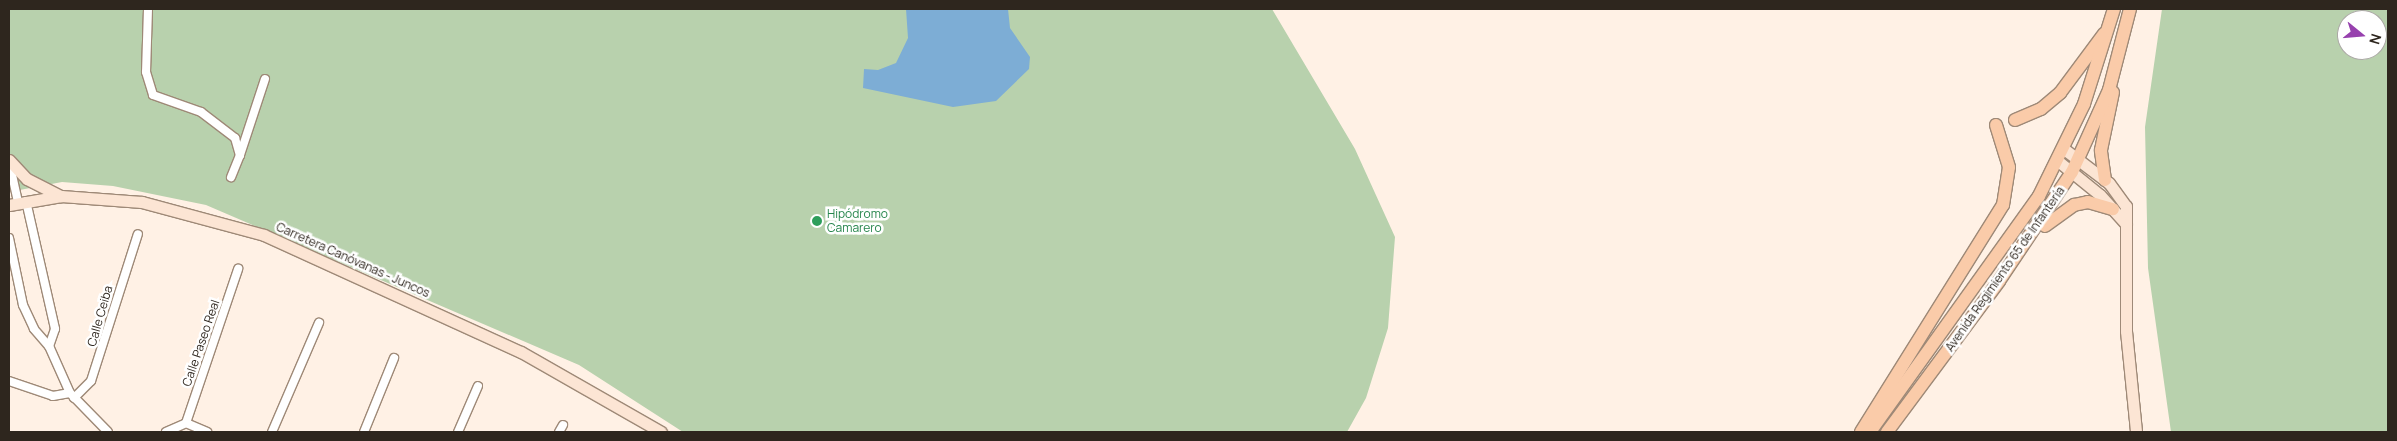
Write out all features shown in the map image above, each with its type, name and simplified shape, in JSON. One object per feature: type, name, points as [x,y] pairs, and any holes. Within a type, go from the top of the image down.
[{"type":"main road","name":"Avenida Regimiento 65 de Infantería","points":[[1870,432],[1989,270],[2058,161],[2110,26],[2114,9]]},
{"type":"main road","name":"Avenida Regimiento 65 de Infantería","points":[[1887,432],[2020,251],[2072,172],[2118,63],[2130,9]]},
{"type":"main road","points":[[2015,120],[2041,109],[2060,94],[2110,26]]},
{"type":"main road","points":[[2105,180],[2101,150],[2118,63]]},
{"type":"main road","points":[[1861,432],[2003,206],[2009,167],[1996,125]]},
{"type":"main road","points":[[2064,149],[2105,180],[2126,206],[2126,331],[2136,432]]},
{"type":"main road","points":[[9,160],[27,179],[61,196]]},
{"type":"main road","points":[[2058,161],[2114,209],[2126,224]]},
{"type":"main road","name":"Carretera Canóvanas - Juncos","points":[[18,203],[61,196],[142,202],[264,235],[522,352],[661,432]]},
{"type":"main road","points":[[2020,251],[2056,215],[2074,205],[2088,202],[2114,209]]},
{"type":"street","points":[[148,9],[146,72],[153,95],[201,112],[235,138],[240,155]]},
{"type":"street","points":[[231,177],[265,80]]},
{"type":"street","points":[[9,160],[18,203],[55,329],[49,346]]},
{"type":"street","name":"Calle Ceiba","points":[[72,396],[91,381],[138,234]]},
{"type":"street","points":[[9,238],[24,305],[34,330],[49,346],[72,396],[108,432]]},
{"type":"street","name":"Calle Paseo Real","points":[[186,423],[238,269]]},
{"type":"street","points":[[272,432],[319,323]]},
{"type":"street","points":[[364,432],[394,358]]},
{"type":"street","points":[[9,381],[53,396],[72,396]]},
{"type":"street","points":[[458,432],[478,386]]},
{"type":"street","points":[[166,432],[186,423],[207,432]]},
{"type":"street","points":[[559,432],[563,424]]},
{"type":"green space","name":"Hipódromo Camarero","points":[[9,9],[1272,9],[1355,149],[1395,237],[1388,328],[1366,398],[1347,432],[683,432],[579,365],[206,205],[113,186],[62,182],[9,192]]},
{"type":"green space","points":[[2162,9],[2388,9],[2388,432],[2171,432],[2148,268],[2145,127]]},
{"type":"water","points":[[906,9],[1008,9],[1010,28],[1030,57],[1029,69],[996,101],[953,107],[863,88],[864,69],[878,70],[896,63],[908,38]]},
{"type":"place","name":"Hipódromo Camarero","points":[[817,221]]}]
